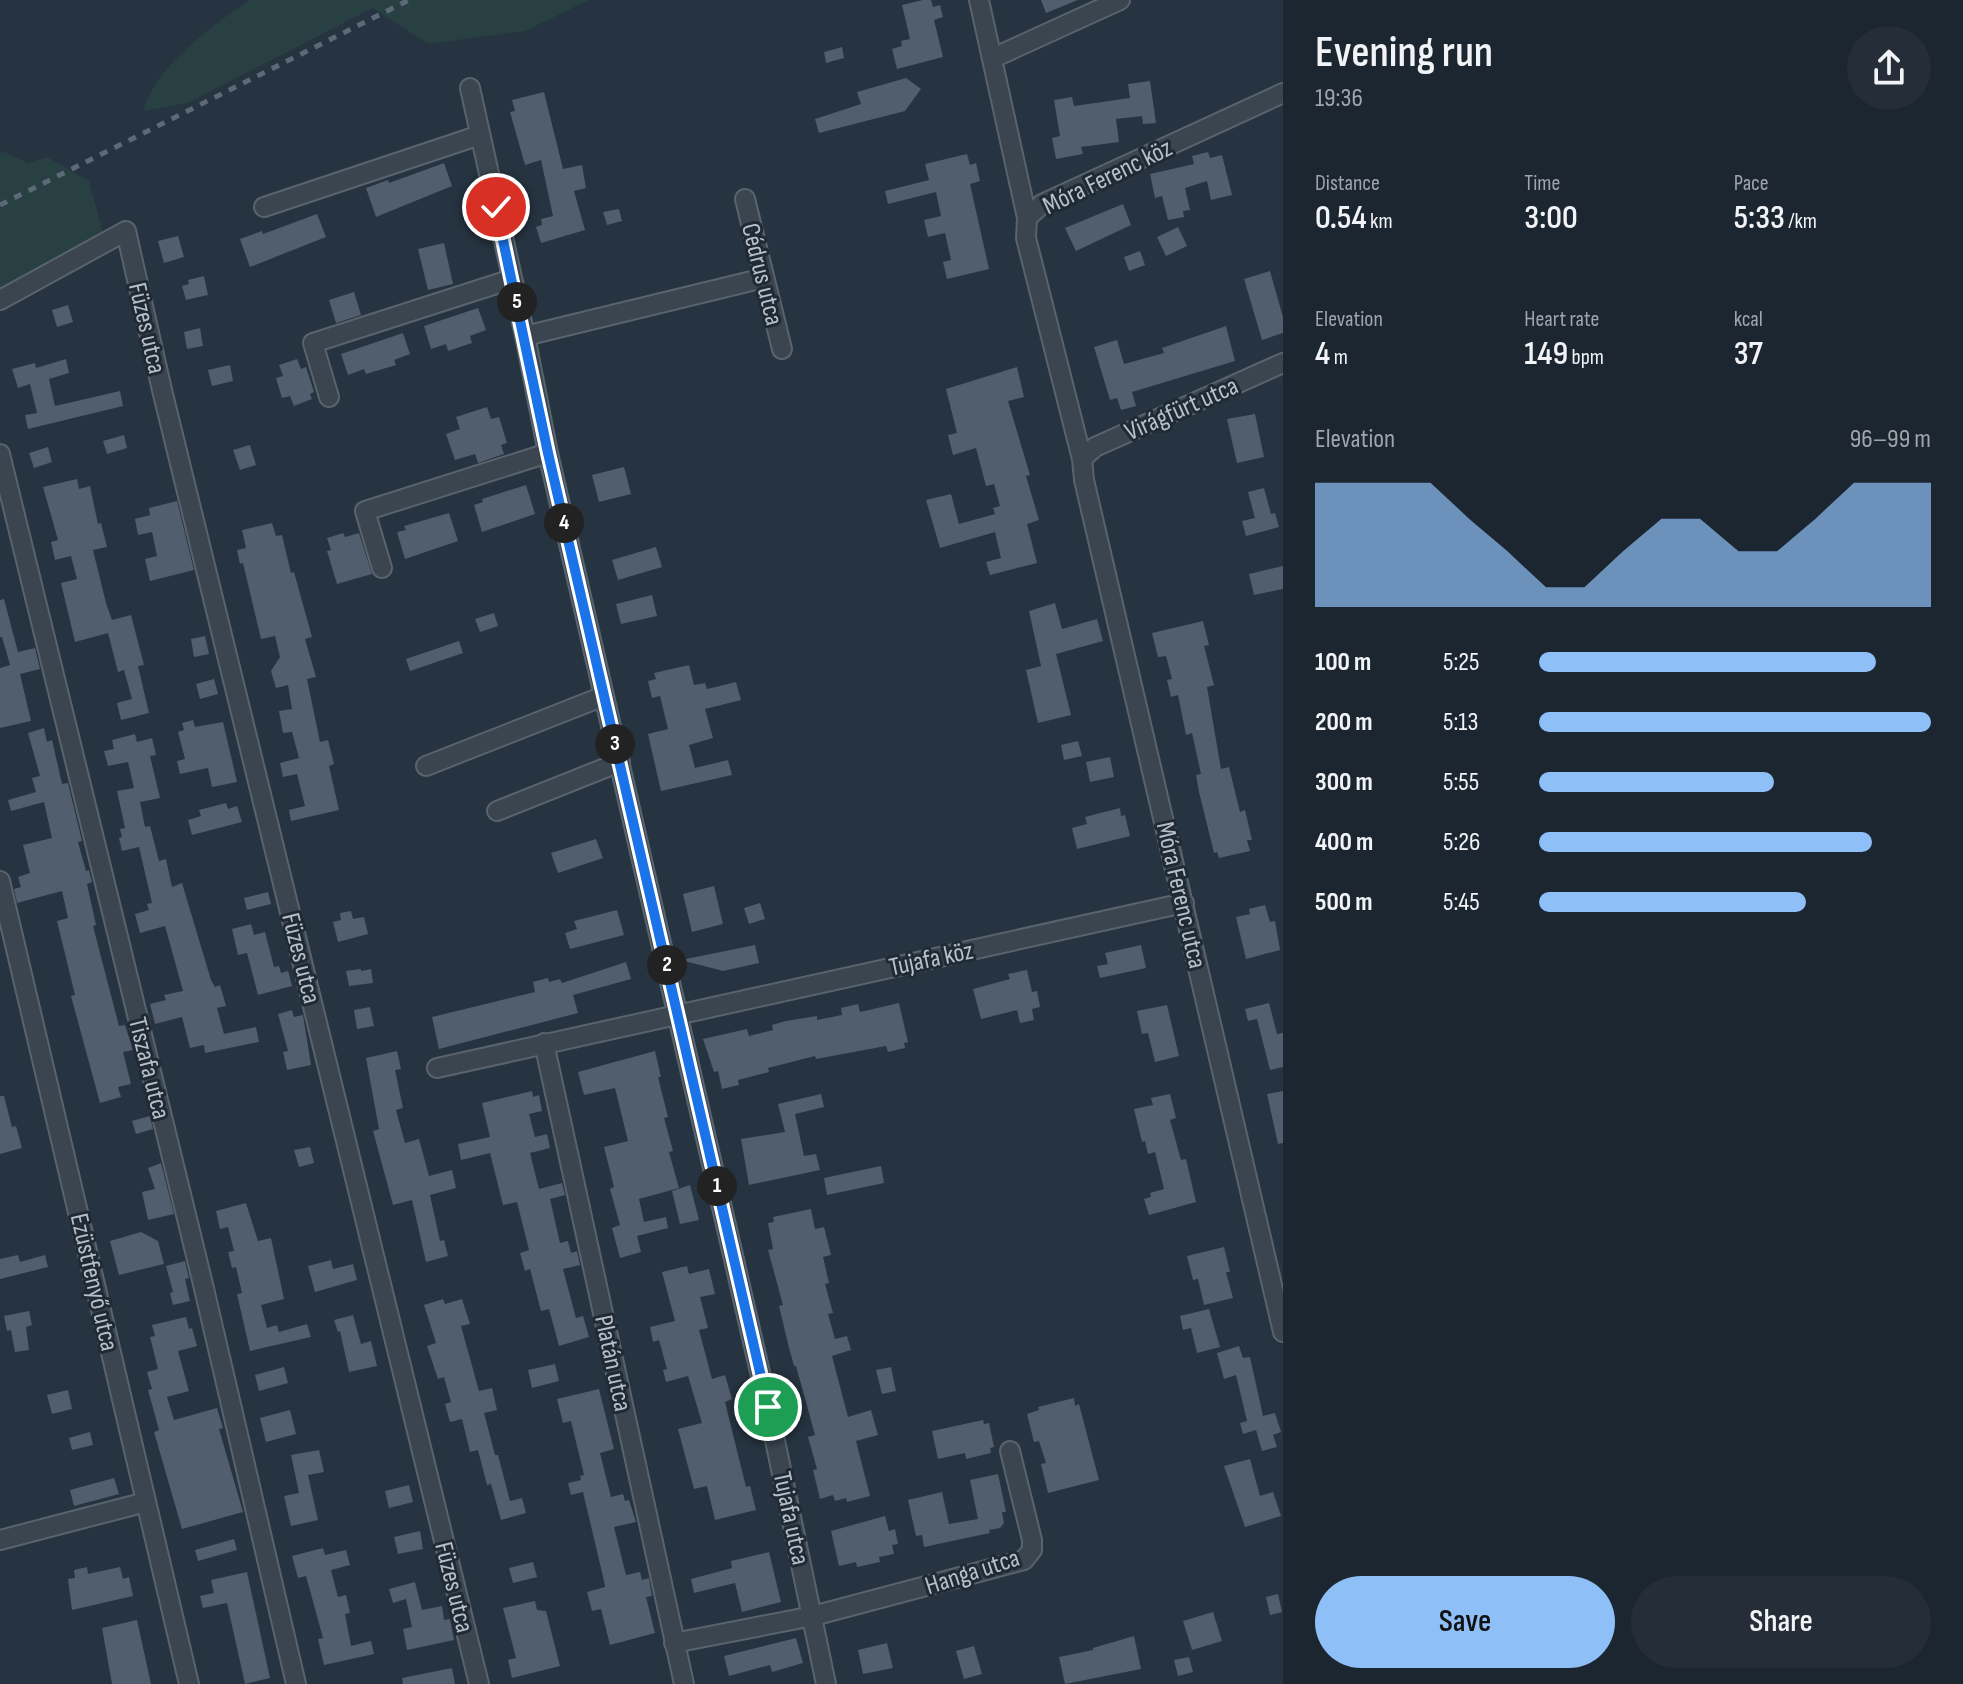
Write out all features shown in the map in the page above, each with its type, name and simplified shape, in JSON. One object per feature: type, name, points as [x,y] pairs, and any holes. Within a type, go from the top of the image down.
[{"type":"street","points":[[979,0],[1027,218]]},
{"type":"street","points":[[993,58],[1120,0]]},
{"type":"street","name":"Tujafa utca","points":[[470,88],[548,453],[678,1012],[826,1684]]},
{"type":"street","name":"Móra Ferenc köz","points":[[1082,459],[1026,238],[1027,218],[1042,204],[1283,93]]},
{"type":"street","points":[[264,207],[480,135]]},
{"type":"street","name":"Cédrus utca","points":[[745,199],[782,349]]},
{"type":"street","name":"Füzes utca","points":[[0,300],[124,222],[162,390],[479,1684]]},
{"type":"street","points":[[525,336],[764,278]]},
{"type":"street","points":[[329,397],[313,343],[512,279]]},
{"type":"street","name":"Virágfürt utca","points":[[1082,459],[1095,447],[1283,363]]},
{"type":"street","points":[[382,568],[365,511],[548,453]]},
{"type":"street","name":"Tiszafa utca","points":[[0,454],[173,1160],[296,1684]]},
{"type":"street","name":"Móra Ferenc utca","points":[[1082,459],[1084,480],[1283,1332]]},
{"type":"street","points":[[426,766],[604,696]]},
{"type":"street","points":[[497,811],[620,762]]},
{"type":"street","name":"Ezüstfenyő utca","points":[[0,881],[189,1684]]},
{"type":"street","name":"Tujafa köz","points":[[437,1068],[678,1012],[1184,903]]},
{"type":"street","name":"Platán utca","points":[[544,1043],[684,1684]]},
{"type":"street","name":"Hanga utca","points":[[813,1616],[1024,1560],[1032,1550],[1032,1540],[1010,1451]]},
{"type":"street","points":[[0,1540],[146,1502]]},
{"type":"street","points":[[674,1643],[813,1616]]},
{"type":"green space","points":[[250,0],[589,0],[525,31],[428,44],[373,8],[188,103],[144,111],[159,79],[187,48]]},
{"type":"green space","points":[[3,151],[28,163],[47,157],[89,181],[107,248],[0,298],[0,153]]},
{"type":"building","points":[[931,0],[933,7],[940,5],[943,17],[934,20],[943,57],[897,69],[892,49],[902,46],[901,41],[910,39],[902,5]]},
{"type":"building","points":[[1041,0],[1078,0],[1046,13]]},
{"type":"building","points":[[842,47],[844,58],[826,63],[824,52]]},
{"type":"building","points":[[906,78],[921,89],[905,111],[819,133],[815,119],[861,104],[857,92]]},
{"type":"building","points":[[1150,81],[1156,123],[1143,124],[1142,116],[1116,119],[1119,142],[1081,147],[1083,154],[1056,159],[1052,138],[1060,136],[1054,100],[1072,97],[1074,106],[1130,98],[1128,84]]},
{"type":"building","points":[[544,92],[563,169],[582,165],[586,188],[574,191],[585,230],[541,243],[536,227],[542,225],[541,219],[553,216],[541,160],[525,165],[510,112],[515,111],[512,100]]},
{"type":"building","points":[[1208,152],[1210,158],[1222,155],[1232,195],[1211,200],[1207,181],[1185,188],[1190,210],[1183,211],[1184,217],[1168,220],[1162,196],[1155,198],[1150,174],[1194,164],[1192,156]]},
{"type":"building","points":[[967,154],[970,165],[976,163],[980,181],[970,184],[989,269],[947,279],[943,262],[951,260],[945,233],[928,237],[924,220],[941,216],[936,192],[888,204],[885,191],[929,180],[925,164]]},
{"type":"building","points":[[444,163],[452,186],[376,217],[366,188]]},
{"type":"building","points":[[1123,204],[1131,225],[1076,251],[1065,228]]},
{"type":"building","points":[[619,209],[622,221],[607,225],[603,212]]},
{"type":"building","points":[[317,214],[326,237],[250,267],[240,239]]},
{"type":"building","points":[[1178,227],[1187,246],[1166,256],[1157,237]]},
{"type":"building","points":[[178,236],[184,257],[164,263],[158,241]]},
{"type":"building","points":[[444,243],[453,284],[428,290],[418,249]]},
{"type":"building","points":[[1140,251],[1145,265],[1129,271],[1124,257]]},
{"type":"building","points":[[1270,271],[1283,317],[1283,333],[1262,340],[1244,279]]},
{"type":"building","points":[[204,276],[208,295],[186,300],[182,286],[189,284],[188,280]]},
{"type":"building","points":[[354,292],[361,315],[336,323],[329,300]]},
{"type":"building","points":[[68,305],[73,322],[57,327],[52,310]]},
{"type":"building","points":[[478,308],[486,330],[470,336],[472,343],[448,351],[446,344],[431,349],[424,326]]},
{"type":"building","points":[[1226,326],[1235,361],[1132,392],[1136,406],[1121,410],[1117,398],[1110,400],[1094,347],[1117,340],[1124,364],[1164,353],[1162,348]]},
{"type":"building","points":[[200,328],[203,346],[187,349],[184,332]]},
{"type":"building","points":[[403,333],[410,354],[394,360],[396,365],[366,374],[364,369],[348,375],[341,354]]},
{"type":"building","points":[[66,359],[69,373],[49,379],[55,406],[120,391],[123,406],[28,429],[25,415],[37,413],[30,384],[18,388],[12,369],[35,363],[36,368]]},
{"type":"building","points":[[297,359],[301,369],[306,367],[314,392],[310,394],[312,399],[294,406],[290,396],[282,398],[276,378],[283,376],[279,365]]},
{"type":"building","points":[[230,365],[233,381],[212,386],[208,370]]},
{"type":"building","points":[[1017,367],[1024,397],[1008,401],[1030,475],[1026,476],[1039,520],[1027,524],[1037,563],[990,575],[986,562],[1001,558],[995,532],[940,548],[926,500],[951,494],[959,524],[995,514],[993,508],[1000,506],[994,484],[986,486],[976,448],[953,455],[948,435],[957,433],[946,389]]},
{"type":"building","points":[[487,407],[491,419],[499,417],[507,443],[501,445],[504,454],[478,463],[475,454],[455,460],[446,434],[460,429],[456,417]]},
{"type":"building","points":[[1255,414],[1264,457],[1237,463],[1227,419]]},
{"type":"building","points":[[124,435],[127,448],[107,454],[103,441]]},
{"type":"building","points":[[250,445],[256,465],[240,470],[233,450]]},
{"type":"building","points":[[48,447],[52,462],[34,468],[29,453]]},
{"type":"building","points":[[624,467],[631,494],[599,502],[592,475]]},
{"type":"building","points":[[77,479],[79,489],[90,486],[98,524],[101,523],[107,547],[93,550],[112,620],[131,615],[144,665],[138,666],[149,713],[121,720],[117,703],[132,699],[124,670],[118,672],[108,633],[75,642],[61,583],[77,579],[71,556],[55,560],[51,542],[58,540],[43,487]]},
{"type":"building","points":[[526,485],[535,514],[482,532],[474,505],[483,502],[482,499]]},
{"type":"building","points":[[1264,488],[1271,514],[1275,513],[1279,527],[1246,536],[1242,521],[1255,518],[1248,492]]},
{"type":"building","points":[[177,501],[194,570],[150,581],[145,559],[157,556],[152,532],[138,535],[135,519],[150,515],[149,508]]},
{"type":"building","points":[[449,513],[458,541],[405,559],[397,532],[406,530],[404,526]]},
{"type":"building","points":[[272,523],[276,536],[282,535],[312,637],[305,639],[316,677],[307,679],[320,742],[328,740],[334,764],[329,766],[339,810],[291,821],[289,810],[305,806],[297,774],[283,777],[280,763],[299,758],[292,732],[283,733],[279,711],[292,709],[288,685],[276,688],[271,671],[280,657],[275,636],[261,639],[243,563],[240,564],[237,550],[246,548],[242,530]]},
{"type":"building","points":[[343,533],[345,537],[359,533],[372,574],[337,584],[327,551],[331,550],[327,538]]},
{"type":"building","points":[[656,547],[662,567],[618,580],[612,560]]},
{"type":"building","points":[[1283,566],[1283,589],[1254,595],[1249,574]]},
{"type":"building","points":[[652,595],[657,616],[621,624],[616,604]]},
{"type":"building","points":[[4,599],[18,652],[35,648],[40,669],[20,674],[31,721],[0,728],[0,668],[10,665],[0,637],[0,600]]},
{"type":"building","points":[[1055,603],[1062,629],[1097,619],[1103,641],[1056,654],[1071,715],[1038,723],[1026,670],[1041,666],[1029,611]]},
{"type":"building","points":[[494,613],[498,626],[480,632],[475,619]]},
{"type":"building","points":[[1203,621],[1209,645],[1204,646],[1214,685],[1207,687],[1221,769],[1229,767],[1240,812],[1245,810],[1252,840],[1247,840],[1250,851],[1219,858],[1217,852],[1214,853],[1199,792],[1196,775],[1201,774],[1192,733],[1186,735],[1178,695],[1171,697],[1167,680],[1172,679],[1166,656],[1158,657],[1152,633]]},
{"type":"building","points":[[205,636],[209,654],[194,657],[191,639]]},
{"type":"building","points":[[459,641],[463,653],[410,671],[406,659]]},
{"type":"building","points":[[689,665],[694,685],[705,683],[707,689],[736,682],[741,700],[705,709],[713,738],[689,745],[695,768],[728,760],[732,775],[661,791],[648,734],[668,729],[660,696],[652,698],[648,681],[656,679],[654,673]]},
{"type":"building","points":[[214,679],[218,694],[200,699],[196,684]]},
{"type":"building","points":[[193,720],[195,727],[223,722],[237,782],[212,787],[208,768],[180,774],[177,761],[185,759],[178,732],[184,730],[182,723]]},
{"type":"building","points":[[44,728],[47,742],[52,740],[62,784],[68,783],[82,841],[78,842],[92,882],[87,884],[96,925],[93,926],[119,1026],[125,1025],[133,1050],[123,1052],[131,1084],[118,1087],[121,1097],[100,1103],[71,996],[75,995],[57,921],[68,918],[62,891],[17,903],[14,889],[21,887],[18,877],[30,873],[23,845],[52,838],[44,802],[11,811],[8,800],[36,792],[32,778],[40,776],[28,733]]},
{"type":"building","points":[[135,734],[137,742],[152,738],[156,755],[150,756],[160,798],[140,802],[145,827],[150,826],[159,861],[166,859],[172,887],[182,883],[211,980],[215,987],[220,985],[226,1006],[217,1008],[224,1034],[256,1027],[259,1042],[205,1053],[204,1045],[190,1048],[182,1017],[155,1024],[150,1004],[166,1000],[164,995],[183,991],[165,926],[140,933],[135,914],[149,910],[147,904],[152,903],[139,847],[122,851],[120,829],[125,828],[117,791],[134,788],[128,762],[108,766],[104,751],[114,749],[112,740]]},
{"type":"building","points":[[1078,741],[1082,756],[1064,760],[1061,745]]},
{"type":"building","points":[[1110,757],[1114,777],[1090,782],[1086,762]]},
{"type":"building","points":[[226,803],[228,809],[237,806],[242,822],[192,835],[188,820],[201,816],[199,810]]},
{"type":"building","points":[[1120,808],[1130,836],[1077,849],[1072,828],[1087,824],[1085,817]]},
{"type":"building","points":[[596,839],[603,858],[558,873],[551,853]]},
{"type":"building","points":[[714,886],[723,924],[692,932],[683,894]]},
{"type":"building","points":[[268,892],[271,904],[247,910],[244,898]]},
{"type":"building","points":[[760,903],[765,919],[749,924],[744,908]]},
{"type":"building","points":[[1265,905],[1270,922],[1275,921],[1280,950],[1246,959],[1236,917],[1250,914],[1249,909]]},
{"type":"building","points":[[617,910],[624,935],[570,949],[565,933],[577,929],[574,921]]},
{"type":"building","points":[[351,911],[353,919],[364,917],[368,934],[338,942],[333,922],[341,920],[340,913]]},
{"type":"building","points":[[251,924],[254,935],[265,932],[274,967],[279,966],[281,973],[288,971],[292,986],[258,995],[247,953],[238,955],[232,929]]},
{"type":"building","points":[[755,945],[759,963],[723,971],[681,960]]},
{"type":"building","points":[[1141,945],[1146,968],[1100,978],[1097,966],[1108,964],[1105,953]]},
{"type":"building","points":[[626,962],[631,979],[573,995],[578,1013],[439,1049],[432,1017],[535,992],[533,982],[548,978],[549,982],[560,979],[562,983]]},
{"type":"building","points":[[371,969],[373,983],[349,986],[346,971]]},
{"type":"building","points":[[1027,970],[1032,992],[1037,991],[1040,1007],[1032,1009],[1034,1020],[1020,1023],[1017,1010],[981,1019],[973,989],[1010,979],[1008,974]]},
{"type":"building","points":[[899,1003],[908,1042],[904,1043],[905,1048],[888,1052],[886,1046],[816,1059],[815,1056],[768,1068],[769,1072],[738,1080],[739,1085],[722,1089],[718,1071],[714,1072],[703,1039],[747,1029],[749,1036],[773,1030],[772,1025],[786,1021],[842,1015],[841,1008],[858,1004],[860,1012]]},
{"type":"building","points":[[1269,1003],[1277,1034],[1283,1033],[1283,1067],[1270,1070],[1257,1019],[1248,1021],[1245,1009]]},
{"type":"building","points":[[1167,1005],[1179,1056],[1155,1062],[1148,1033],[1142,1034],[1137,1011]]},
{"type":"building","points":[[370,1007],[374,1026],[357,1029],[354,1010]]},
{"type":"building","points":[[292,1010],[294,1017],[303,1015],[311,1065],[287,1070],[283,1052],[288,1051],[278,1014]]},
{"type":"building","points":[[397,1051],[401,1069],[395,1070],[403,1108],[396,1110],[405,1143],[419,1139],[429,1176],[452,1170],[456,1188],[430,1195],[440,1241],[444,1240],[448,1256],[426,1262],[412,1200],[393,1205],[373,1131],[379,1129],[366,1058]]},
{"type":"building","points":[[655,1051],[668,1117],[664,1118],[673,1151],[669,1152],[679,1188],[639,1199],[644,1222],[666,1217],[668,1228],[637,1236],[641,1252],[620,1258],[612,1228],[620,1225],[610,1189],[614,1187],[604,1147],[628,1141],[615,1088],[584,1095],[578,1072]]},
{"type":"building","points":[[532,1091],[533,1097],[539,1095],[542,1111],[529,1114],[535,1137],[547,1134],[550,1148],[530,1153],[539,1189],[562,1183],[565,1195],[550,1199],[560,1243],[568,1241],[571,1253],[577,1251],[580,1265],[563,1269],[576,1318],[583,1316],[589,1337],[559,1346],[549,1309],[541,1311],[530,1269],[525,1271],[520,1253],[529,1250],[517,1202],[503,1205],[490,1153],[461,1160],[458,1144],[490,1137],[482,1103]]},
{"type":"building","points":[[1283,1091],[1283,1143],[1278,1144],[1267,1094]]},
{"type":"building","points":[[821,1094],[824,1107],[795,1114],[804,1156],[816,1154],[820,1170],[749,1185],[741,1139],[785,1132],[778,1104]]},
{"type":"building","points":[[1170,1094],[1176,1118],[1170,1120],[1181,1160],[1186,1159],[1196,1202],[1149,1215],[1144,1199],[1151,1197],[1150,1193],[1164,1189],[1155,1152],[1148,1154],[1145,1141],[1142,1142],[1134,1109],[1153,1105],[1151,1098]]},
{"type":"building","points":[[0,1096],[4,1096],[12,1127],[16,1126],[22,1148],[0,1154]]},
{"type":"building","points":[[150,1116],[153,1129],[136,1134],[132,1121]]},
{"type":"building","points":[[310,1147],[314,1163],[299,1167],[294,1150]]},
{"type":"building","points":[[161,1163],[174,1214],[148,1220],[142,1192],[155,1189],[148,1168]]},
{"type":"building","points":[[881,1166],[884,1183],[827,1195],[824,1178]]},
{"type":"building","points":[[690,1185],[699,1220],[680,1224],[672,1191]]},
{"type":"building","points":[[246,1203],[258,1241],[271,1238],[284,1299],[261,1305],[267,1328],[277,1325],[279,1332],[307,1324],[311,1337],[250,1351],[237,1294],[242,1293],[236,1267],[232,1268],[228,1252],[234,1251],[228,1227],[220,1229],[216,1211]]},
{"type":"building","points":[[811,1209],[815,1229],[824,1227],[831,1255],[823,1257],[829,1283],[825,1284],[833,1313],[828,1314],[835,1339],[847,1336],[851,1350],[832,1356],[848,1417],[871,1410],[878,1435],[856,1441],[870,1496],[847,1502],[846,1498],[835,1501],[833,1495],[820,1499],[813,1470],[817,1469],[808,1437],[815,1435],[788,1344],[779,1306],[783,1305],[768,1250],[773,1249],[768,1223],[774,1222],[773,1217]]},
{"type":"building","points":[[141,1232],[158,1241],[164,1264],[119,1275],[110,1241]]},
{"type":"building","points":[[1224,1247],[1233,1298],[1204,1305],[1198,1279],[1193,1280],[1187,1256]]},
{"type":"building","points":[[18,1255],[20,1262],[45,1255],[48,1267],[0,1279],[0,1259]]},
{"type":"building","points":[[331,1260],[333,1269],[353,1264],[357,1280],[315,1292],[308,1266]]},
{"type":"building","points":[[185,1261],[190,1301],[173,1305],[166,1266]]},
{"type":"building","points":[[687,1266],[689,1274],[709,1269],[715,1294],[700,1297],[708,1328],[699,1330],[712,1379],[725,1375],[732,1399],[725,1402],[746,1487],[750,1486],[756,1510],[715,1520],[707,1486],[694,1489],[678,1429],[702,1423],[688,1376],[666,1382],[663,1370],[667,1369],[659,1340],[653,1342],[650,1327],[675,1321],[662,1272]]},
{"type":"building","points":[[443,1299],[445,1304],[462,1299],[470,1324],[461,1326],[479,1391],[492,1388],[497,1410],[484,1413],[495,1455],[498,1455],[510,1501],[522,1498],[526,1513],[501,1520],[478,1450],[470,1452],[462,1419],[450,1422],[445,1404],[451,1402],[444,1377],[438,1379],[427,1346],[436,1343],[424,1305]]},
{"type":"building","points":[[1209,1309],[1220,1347],[1197,1353],[1191,1328],[1183,1330],[1180,1316]]},
{"type":"building","points":[[29,1311],[32,1325],[26,1327],[29,1350],[15,1352],[11,1330],[7,1331],[4,1316]]},
{"type":"building","points":[[353,1315],[361,1344],[371,1341],[377,1366],[349,1372],[340,1331],[334,1320]]},
{"type":"building","points":[[186,1317],[197,1346],[178,1351],[189,1391],[167,1397],[174,1420],[217,1408],[223,1428],[219,1429],[243,1512],[182,1529],[154,1432],[159,1430],[148,1390],[152,1389],[147,1372],[158,1369],[150,1337],[155,1336],[152,1325]]},
{"type":"building","points":[[1239,1346],[1243,1358],[1250,1357],[1263,1416],[1275,1413],[1281,1432],[1273,1435],[1277,1447],[1262,1451],[1256,1430],[1243,1434],[1240,1423],[1247,1421],[1236,1375],[1224,1379],[1217,1353]]},
{"type":"building","points":[[555,1364],[559,1381],[532,1388],[528,1370]]},
{"type":"building","points":[[284,1367],[288,1383],[259,1391],[255,1375]]},
{"type":"building","points":[[891,1367],[896,1391],[882,1394],[876,1370]]},
{"type":"building","points":[[599,1389],[614,1449],[600,1453],[611,1497],[623,1494],[625,1501],[629,1500],[636,1522],[614,1527],[626,1575],[640,1572],[642,1580],[649,1578],[652,1596],[646,1597],[655,1633],[610,1645],[601,1609],[592,1611],[587,1592],[605,1587],[583,1492],[571,1495],[568,1483],[581,1480],[580,1476],[584,1475],[571,1421],[563,1423],[557,1399]]},
{"type":"building","points":[[68,1390],[72,1409],[52,1414],[47,1395]]},
{"type":"building","points":[[1074,1398],[1075,1406],[1079,1404],[1099,1480],[1048,1493],[1041,1464],[1046,1463],[1039,1441],[1034,1442],[1027,1414],[1039,1410],[1038,1407]]},
{"type":"building","points":[[290,1410],[296,1434],[266,1442],[260,1418]]},
{"type":"building","points":[[983,1420],[984,1424],[989,1423],[994,1447],[990,1448],[991,1453],[966,1459],[965,1453],[938,1459],[932,1431]]},
{"type":"building","points":[[90,1432],[93,1445],[72,1450],[69,1438]]},
{"type":"building","points":[[319,1450],[324,1472],[308,1475],[318,1520],[291,1526],[284,1496],[299,1493],[291,1455]]},
{"type":"building","points":[[1250,1459],[1260,1496],[1273,1492],[1281,1516],[1245,1527],[1224,1466]]},
{"type":"building","points":[[998,1474],[1006,1512],[1002,1512],[1004,1523],[1000,1528],[989,1530],[990,1533],[924,1547],[922,1535],[916,1536],[908,1500],[942,1492],[949,1524],[978,1519],[970,1480]]},
{"type":"building","points":[[114,1478],[119,1494],[74,1506],[70,1490]]},
{"type":"building","points":[[409,1485],[413,1502],[389,1508],[385,1491]]},
{"type":"building","points":[[885,1516],[889,1531],[895,1529],[898,1544],[892,1545],[894,1554],[879,1557],[880,1562],[857,1567],[856,1562],[839,1566],[831,1531]]},
{"type":"building","points":[[420,1531],[423,1549],[398,1554],[394,1537]]},
{"type":"building","points":[[234,1539],[237,1550],[198,1561],[195,1550]]},
{"type":"building","points":[[323,1548],[325,1555],[346,1550],[350,1565],[331,1570],[338,1597],[346,1595],[350,1613],[345,1614],[351,1646],[371,1641],[374,1654],[324,1665],[318,1639],[323,1638],[306,1576],[298,1578],[292,1556]]},
{"type":"building","points":[[769,1552],[781,1602],[742,1612],[735,1583],[694,1593],[691,1579],[732,1568],[731,1561]]},
{"type":"building","points":[[533,1562],[537,1577],[513,1583],[509,1568]]},
{"type":"building","points":[[87,1567],[88,1574],[120,1567],[123,1579],[129,1577],[133,1596],[72,1610],[68,1579],[75,1578],[74,1570]]},
{"type":"building","points":[[247,1572],[270,1678],[245,1684],[227,1603],[203,1608],[200,1596],[214,1593],[211,1580]]},
{"type":"building","points":[[415,1582],[422,1610],[442,1606],[444,1620],[450,1619],[454,1640],[407,1650],[403,1629],[412,1627],[406,1599],[393,1603],[389,1589]]},
{"type":"building","points":[[1278,1594],[1282,1612],[1270,1615],[1266,1597]]},
{"type":"building","points":[[535,1601],[537,1610],[546,1611],[560,1666],[512,1678],[508,1660],[516,1658],[503,1608]]},
{"type":"building","points":[[1213,1612],[1222,1641],[1192,1650],[1183,1621]]},
{"type":"building","points":[[137,1620],[151,1684],[112,1684],[102,1628]]},
{"type":"building","points":[[1134,1636],[1141,1669],[1065,1684],[1059,1657],[1093,1650]]},
{"type":"building","points":[[796,1638],[803,1663],[772,1672],[770,1665],[729,1676],[724,1656]]},
{"type":"building","points":[[887,1643],[893,1668],[863,1674],[858,1650]]},
{"type":"building","points":[[974,1646],[982,1674],[964,1679],[956,1651]]},
{"type":"building","points":[[1189,1657],[1193,1672],[1178,1676],[1174,1660]]},
{"type":"building","points":[[452,1668],[455,1684],[403,1684],[402,1678]]},
{"type":"railway","points":[[0,205],[409,0]]},
{"type":"route","points":[[496,207],[548,453],[768,1407]]}]
